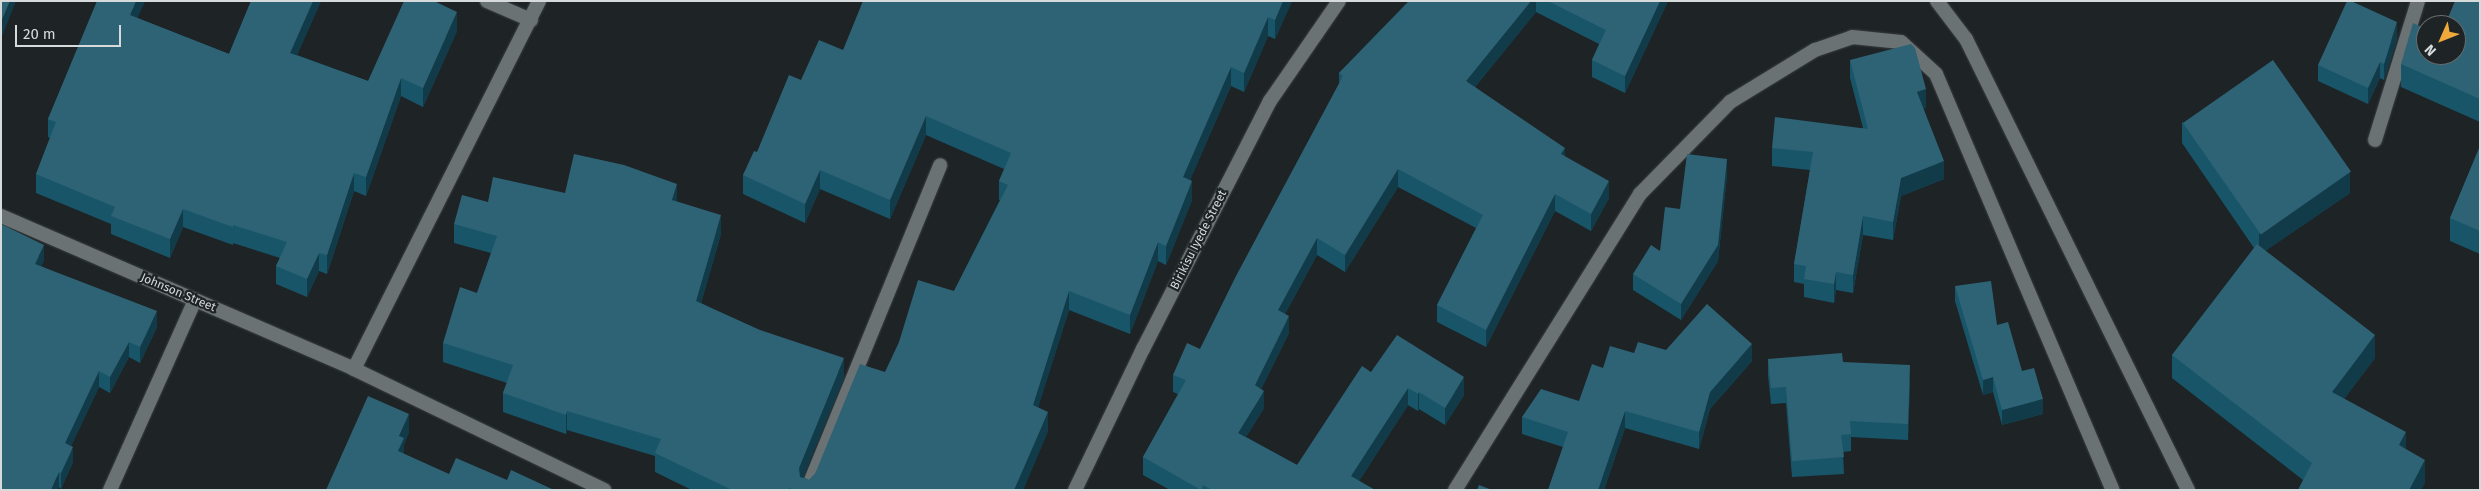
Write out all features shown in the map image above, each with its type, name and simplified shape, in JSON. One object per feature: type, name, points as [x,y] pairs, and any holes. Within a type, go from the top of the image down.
[{"type":"street","points":[[486,1],[531,20]]},
{"type":"street","points":[[354,368],[539,1]]},
{"type":"street","name":"Birikisu Iyede Street","points":[[1075,490],[1143,349],[1270,101],[1339,1]]},
{"type":"street","points":[[1937,1],[1966,39],[2188,490]]},
{"type":"street","points":[[2375,140],[2418,1]]},
{"type":"street","points":[[1455,490],[1640,194],[1730,102],[1815,50],[1852,37],[1901,42],[1936,74],[2113,490]]},
{"type":"street","points":[[807,490],[940,165]]},
{"type":"street","name":"Johnson Street","points":[[1,216],[354,368],[604,490]]},
{"type":"street","points":[[110,490],[195,300]]},
{"type":"building","points":[[1,1],[10,1],[1,22]]},
{"type":"building","points":[[97,1],[136,1],[130,15],[229,54],[251,1],[313,1],[290,53],[368,81],[404,1],[434,1],[457,12],[423,88],[401,78],[366,177],[354,173],[327,255],[319,253],[307,279],[276,266],[287,242],[233,225],[233,227],[183,209],[170,239],[111,216],[115,207],[36,174],[56,122],[48,119]]},
{"type":"building","points":[[863,1],[1283,1],[1275,20],[1268,17],[1244,73],[1231,67],[1183,177],[1192,181],[1166,246],[1158,242],[1130,315],[1069,291],[1033,405],[1048,412],[1014,490],[794,490],[789,488],[788,490],[732,490],[655,453],[661,439],[567,411],[566,415],[503,393],[513,365],[443,343],[460,287],[477,293],[497,236],[454,224],[462,195],[488,202],[493,177],[565,193],[574,154],[624,165],[677,184],[672,200],[721,215],[696,301],[760,330],[844,358],[799,468],[800,477],[809,480],[815,474],[860,364],[885,372],[899,342],[918,280],[954,291],[1008,185],[999,181],[1011,153],[926,116],[890,200],[820,170],[805,204],[743,175],[754,151],[757,152],[789,75],[801,80],[819,40],[843,50]]},
{"type":"building","points":[[1409,1],[1531,1],[1466,81],[1565,148],[1561,154],[1609,181],[1591,214],[1555,194],[1486,330],[1437,305],[1483,215],[1398,169],[1345,255],[1317,238],[1278,310],[1289,316],[1255,385],[1264,391],[1238,433],[1297,465],[1362,366],[1371,372],[1397,335],[1464,377],[1445,408],[1419,392],[1418,394],[1408,388],[1351,476],[1375,490],[1212,490],[1203,485],[1201,490],[1143,457],[1186,380],[1173,375],[1187,343],[1200,349],[1236,276],[1343,76],[1339,73]]},
{"type":"building","points":[[1548,1],[1660,1],[1625,76],[1592,60],[1606,30]]},
{"type":"building","points":[[2347,1],[2351,1],[2397,22],[2384,64],[2380,62],[2368,88],[2318,65]]},
{"type":"building","points":[[2455,1],[2480,1],[2480,99],[2401,64],[2413,23],[2416,24],[2416,65],[2466,65],[2466,15],[2449,15]]},
{"type":"building","points":[[1911,44],[1915,48],[1926,89],[1917,92],[1944,161],[1901,178],[1893,222],[1863,216],[1853,275],[1836,272],[1834,284],[1804,279],[1806,266],[1794,264],[1813,152],[1772,148],[1775,117],[1868,129],[1850,60]]},
{"type":"building","points":[[2273,60],[2351,171],[2261,234],[2183,123]]},
{"type":"building","points":[[2480,146],[2480,231],[2450,218]]},
{"type":"building","points":[[1687,154],[1727,159],[1718,245],[1681,304],[1633,274],[1651,245],[1660,251],[1665,207],[1680,209]]},
{"type":"building","points":[[1,224],[44,245],[35,264],[157,311],[140,347],[129,342],[110,377],[99,371],[65,443],[73,447],[51,490],[1,490]]},
{"type":"building","points":[[2257,244],[2375,335],[2332,392],[2406,432],[2399,445],[2425,460],[2409,490],[2298,490],[2312,463],[2172,355]]},
{"type":"building","points":[[1991,281],[1997,325],[2008,322],[2022,371],[2034,368],[2043,399],[2002,410],[1993,377],[1983,380],[1955,286]]},
{"type":"building","points":[[1707,304],[1752,344],[1710,392],[1699,432],[1625,411],[1598,490],[1548,490],[1568,432],[1522,417],[1541,389],[1579,401],[1592,364],[1603,368],[1610,346],[1634,353],[1638,342],[1666,350]]},
{"type":"building","points":[[1842,353],[1843,362],[1910,365],[1908,424],[1850,421],[1851,434],[1841,435],[1844,457],[1792,461],[1786,387],[1771,388],[1768,359]]},
{"type":"building","points":[[368,396],[409,414],[399,436],[404,438],[398,451],[449,474],[456,458],[507,480],[511,470],[554,490],[326,490]]},
{"type":"building","points":[[1479,485],[1492,490],[1477,490]]}]
